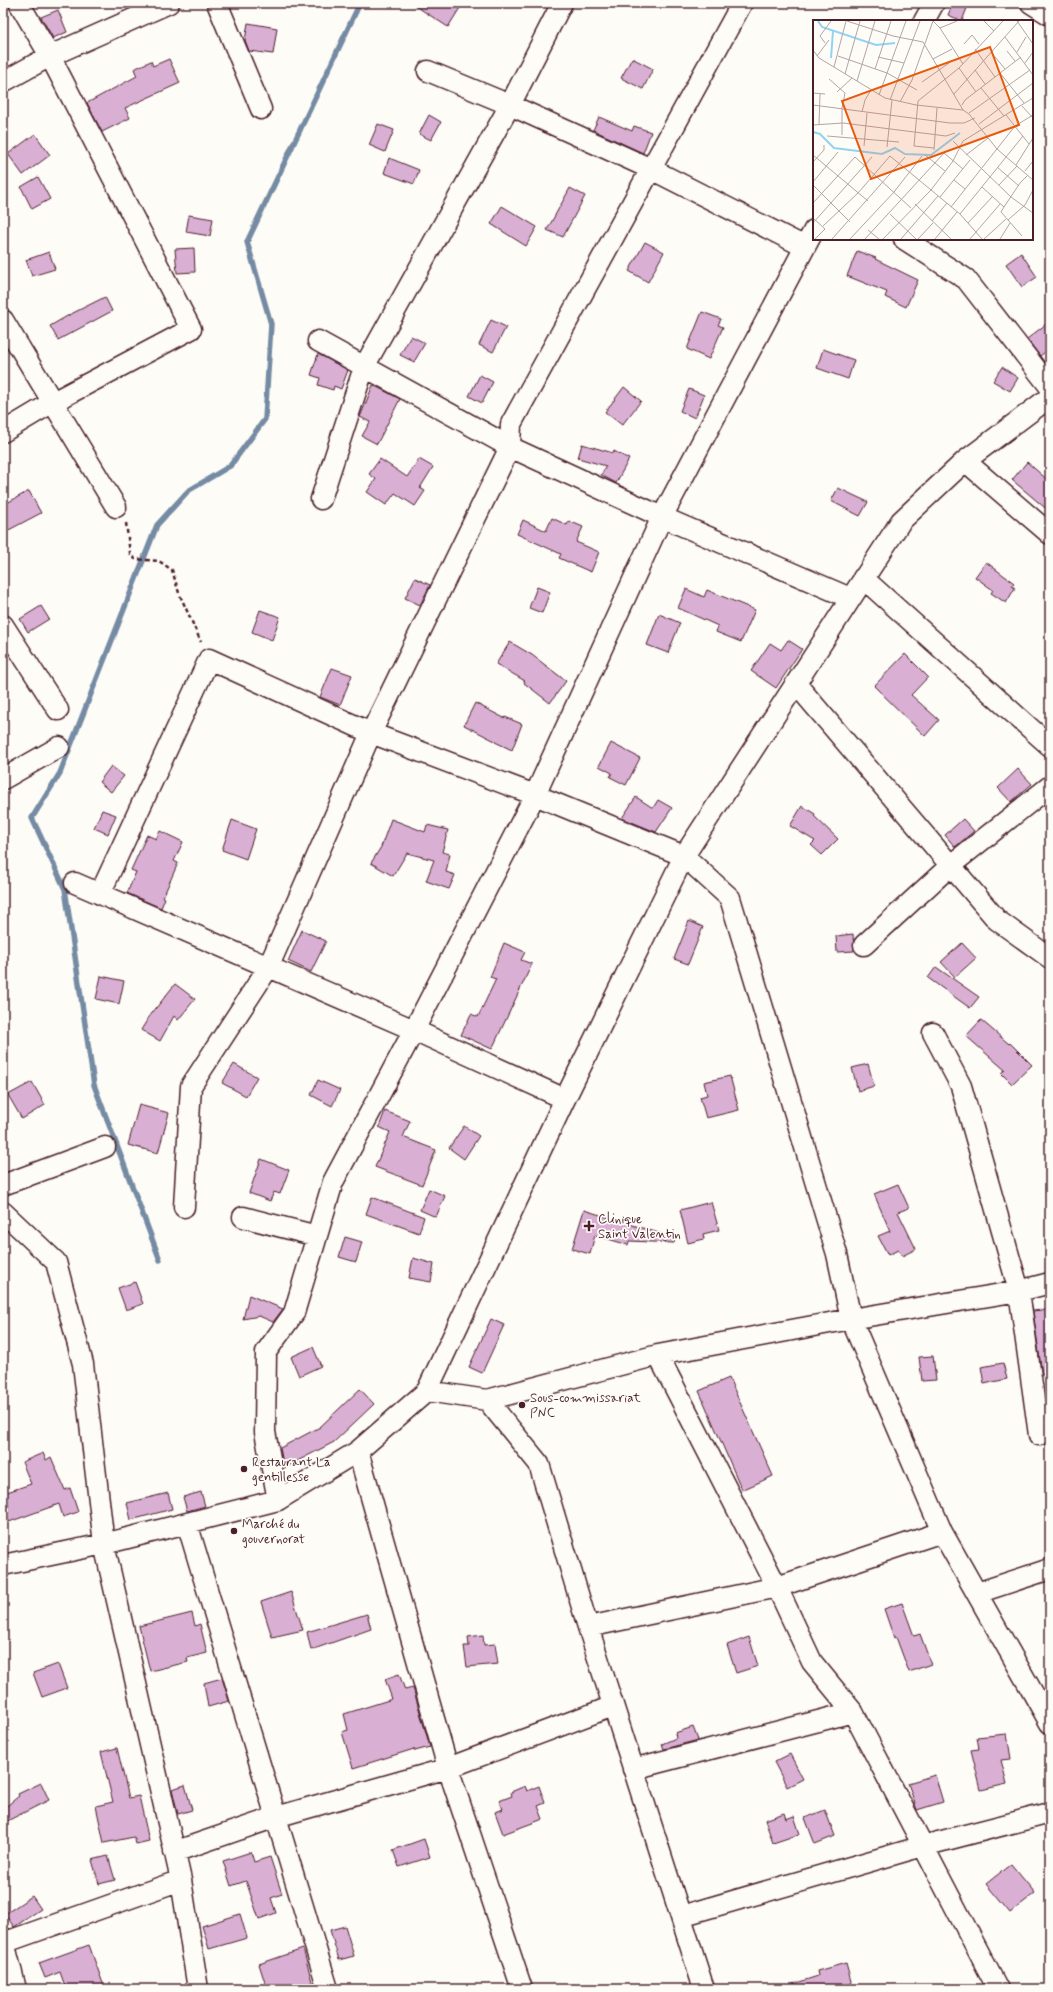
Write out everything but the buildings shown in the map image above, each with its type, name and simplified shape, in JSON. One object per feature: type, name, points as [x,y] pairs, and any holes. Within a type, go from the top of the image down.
[{"type":"street","points":[[3,432],[52,402],[191,329],[50,56],[19,3]]},
{"type":"street","points":[[3,82],[50,56],[169,3]]},
{"type":"street","points":[[217,3],[261,109]]},
{"type":"street","points":[[320,498],[364,367],[510,105],[562,3]]},
{"type":"street","points":[[184,1207],[191,1086],[268,968],[371,733],[510,447],[511,424],[742,3]]},
{"type":"street","points":[[925,20],[934,3]]},
{"type":"street","points":[[1031,3],[1050,15]]},
{"type":"street","points":[[428,71],[510,105],[651,169],[805,248]]},
{"type":"street","points":[[278,1500],[265,1432],[266,1352],[294,1313],[332,1182],[414,1030],[534,795],[662,517],[813,232]]},
{"type":"street","points":[[906,240],[966,278],[1050,387]]},
{"type":"street","points":[[3,320],[116,507]]},
{"type":"street","points":[[318,342],[510,447],[662,517],[850,598]]},
{"type":"street","points":[[3,1565],[104,1544],[278,1500],[358,1451],[427,1391],[565,1099],[684,856],[797,685],[850,598],[901,521],[965,461],[1050,397]]},
{"type":"street","points":[[965,461],[1050,534]]},
{"type":"street","points":[[863,578],[1050,746]]},
{"type":"street","points":[[3,625],[58,710]]},
{"type":"street","points":[[100,894],[209,659],[371,733],[534,795],[684,856],[730,898],[837,1254],[851,1319],[942,1532],[1050,1723]]},
{"type":"street","points":[[797,685],[997,920],[1050,958]]},
{"type":"street","points":[[3,779],[59,747]]},
{"type":"street","points":[[864,945],[951,865],[1050,786]]},
{"type":"street","points":[[75,883],[268,968],[414,1030],[565,1099]]},
{"type":"street","points":[[933,1033],[961,1086],[1019,1291],[1038,1436]]},
{"type":"street","points":[[3,1185],[105,1147]]},
{"type":"street","points":[[3,1212],[56,1262],[83,1364],[104,1544],[181,1880],[198,1989]]},
{"type":"street","points":[[243,1217],[317,1236]]},
{"type":"street","points":[[427,1391],[487,1400],[658,1355],[851,1319],[1019,1291],[1050,1283]]},
{"type":"street","points":[[658,1355],[776,1587],[812,1662],[853,1712],[923,1846],[992,1988]]},
{"type":"street","points":[[487,1400],[539,1464],[588,1627],[704,1989]]},
{"type":"street","points":[[358,1451],[448,1768],[522,1989]]},
{"type":"street","points":[[187,1523],[328,1989]]},
{"type":"street","points":[[588,1627],[776,1587],[942,1532]]},
{"type":"street","points":[[977,1593],[1050,1569]]},
{"type":"street","points":[[174,1852],[276,1818],[448,1768],[613,1706]]},
{"type":"street","points":[[633,1769],[853,1712]]},
{"type":"street","points":[[681,1916],[923,1846],[1050,1813]]},
{"type":"street","points":[[16,1989],[4,1941],[181,1880]]},
{"type":"path","points":[[116,507],[128,526],[130,553],[135,559],[159,561],[172,570],[179,593],[209,659]]},
{"type":"waterway","points":[[160,1260],[94,1085],[65,889],[32,818],[60,773],[157,525],[188,491],[230,466],[265,419],[271,324],[247,242],[360,3]]},
{"type":"place","name":"Clinique Saint Valentin","points":[[589,1226]]},
{"type":"place","name":"Sous-commissariat PNC","points":[[522,1405]]},
{"type":"place","name":"Restaurant La gentillesse","points":[[244,1469]]},
{"type":"place","name":"Marché du gouvernorat","points":[[234,1531]]}]
